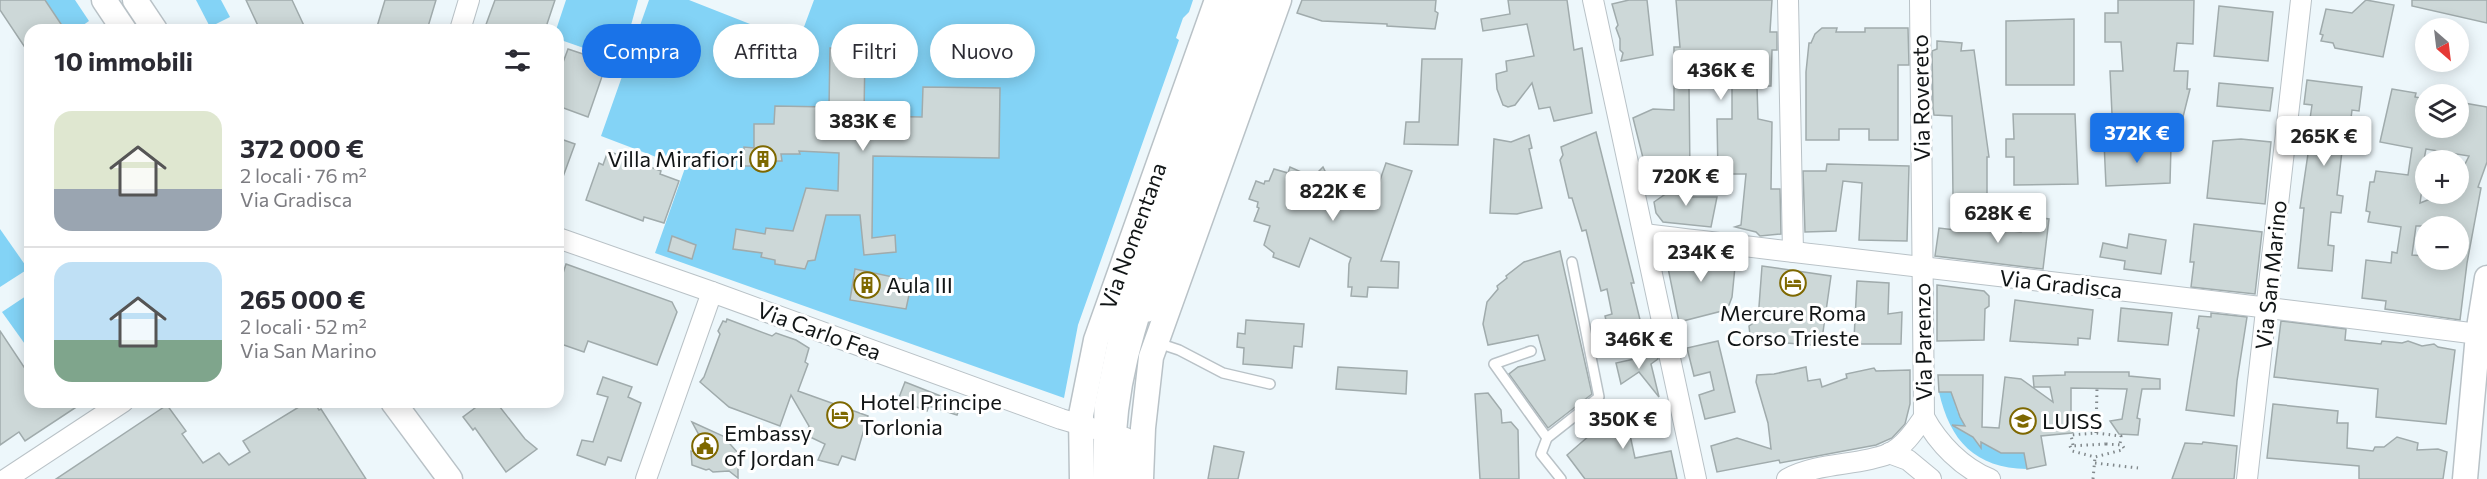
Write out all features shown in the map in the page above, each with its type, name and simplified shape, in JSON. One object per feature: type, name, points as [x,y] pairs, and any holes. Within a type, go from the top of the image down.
[{"type":"main road","name":"Via Nomentana","points":[[1112,479],[1108,431],[1129,332],[1248,0]]},
{"type":"street","points":[[104,0],[120,24]]},
{"type":"street","points":[[462,24],[469,0]]},
{"type":"street","name":"Via Nomentana","points":[[1082,479],[1108,431],[1096,340],[1217,0]]},
{"type":"street","name":"Via Nomentana","points":[[1141,469],[1151,334],[1279,0]]},
{"type":"street","points":[[1593,0],[1696,479]]},
{"type":"street","points":[[1788,0],[1793,252]]},
{"type":"street","name":"Via Rovereto","points":[[1920,0],[1922,268]]},
{"type":"street","name":"Via San Marino","points":[[2247,479],[2301,0]]},
{"type":"street","points":[[124,24],[139,5],[151,24]]},
{"type":"street","name":"Via Gradisca","points":[[1644,234],[1922,268],[2268,306],[2478,334]]},
{"type":"street","name":"Via Carlo Fea","points":[[564,240],[1108,431]]},
{"type":"street","name":"Via Parenzo","points":[[1888,453],[1912,435],[1924,417],[1922,268]]},
{"type":"street","points":[[2465,479],[2478,334],[2487,278]]},
{"type":"street","points":[[646,479],[712,291]]},
{"type":"street","points":[[19,476],[115,408]]},
{"type":"street","points":[[397,408],[450,479]]},
{"type":"street","name":"Via Parenzo","points":[[1924,417],[1959,460],[1975,472],[1990,479]]},
{"type":"street","points":[[1108,431],[1141,469]]},
{"type":"street","points":[[1787,479],[1817,468],[1888,453],[1908,460],[1931,479]]},
{"type":"lane","name":"Via Nomentana","points":[[1127,479],[1108,431],[1102,384],[1115,328],[1233,0]]},
{"type":"lane","name":"Via Nomentana","points":[[1151,334],[1264,0]]},
{"type":"lane","points":[[1561,479],[1541,453],[1547,438],[1599,397],[1572,262]]},
{"type":"lane","points":[[1151,334],[1223,373],[1270,384]]},
{"type":"lane","points":[[1531,351],[1494,364],[1547,438]]},
{"type":"lane","name":"Via Nomentana","points":[[1098,479],[1108,431]]},
{"type":"path","points":[[2096,433],[2097,388]]},
{"type":"path","points":[[2096,433],[2121,436],[2120,445],[2124,448],[2122,450],[2095,457],[2072,451],[2071,435],[2096,433]]},
{"type":"path","points":[[2073,446],[2120,445]]},
{"type":"path","points":[[2093,479],[2095,457]]},
{"type":"path","points":[[2095,463],[2138,468]]},
{"type":"shaded area","points":[[45,0],[75,0],[89,21],[85,24],[61,24]]},
{"type":"shaded area","points":[[196,0],[221,0],[230,17],[216,24],[208,24]]},
{"type":"shaded area","points":[[566,0],[638,0],[631,24],[582,24],[582,47],[564,41],[564,24],[558,24]]},
{"type":"shaded area","name":"Villa Mirafiori","points":[[649,0],[689,0],[750,24],[713,24],[713,78],[819,78],[819,24],[805,24],[814,0],[1193,0],[1189,12],[1183,18],[1176,38],[1179,40],[1078,325],[1064,398],[655,253],[685,168],[601,136],[621,78],[701,78],[701,24],[641,24]]},
{"type":"shaded area","points":[[0,229],[24,263],[24,272],[0,287]]},
{"type":"shaded area","points":[[24,297],[24,343],[2,312]]},
{"type":"shaded area","points":[[1939,392],[1958,392],[1955,404],[1958,413],[1962,412],[2004,453],[2014,453],[2015,448],[2024,450],[2027,469],[1993,463],[1968,449],[1950,425]]},
{"type":"building","points":[[0,0],[45,0],[61,24],[24,24],[24,46],[0,10]]},
{"type":"building","points":[[246,0],[292,0],[303,24],[257,24]]},
{"type":"building","points":[[385,0],[436,0],[429,24],[378,24]]},
{"type":"building","points":[[495,0],[555,0],[547,24],[486,24]]},
{"type":"building","points":[[1302,0],[1436,0],[1435,11],[1438,13],[1435,29],[1322,21],[1297,13]]},
{"type":"building","points":[[1508,0],[1567,0],[1574,50],[1582,48],[1592,113],[1554,121],[1550,107],[1539,109],[1532,83],[1515,105],[1508,107],[1503,105],[1497,89],[1496,74],[1507,71],[1506,61],[1534,56],[1527,24],[1483,31],[1481,19],[1510,14]]},
{"type":"building","points":[[1629,0],[1647,0],[1653,55],[1621,61],[1623,53],[1620,50],[1620,39],[1616,28],[1618,25],[1612,4]]},
{"type":"building","points":[[1676,0],[1772,0],[1770,32],[1777,32],[1777,50],[1772,50],[1771,86],[1757,86],[1758,119],[1772,122],[1771,189],[1780,189],[1781,234],[1760,236],[1756,232],[1735,227],[1741,225],[1746,174],[1718,174],[1717,119],[1732,119],[1732,87],[1689,87],[1690,173],[1647,174],[1633,118],[1653,109],[1674,110],[1674,47],[1680,47]]},
{"type":"building","points":[[2118,0],[2194,0],[2193,44],[2177,43],[2174,71],[2188,71],[2187,89],[2190,89],[2183,117],[2161,116],[2159,119],[2112,114],[2110,71],[2123,71],[2121,42],[2105,42],[2105,13],[2118,13]]},
{"type":"building","points":[[2366,0],[2394,5],[2383,57],[2335,48],[2333,43],[2321,41],[2323,35],[2320,34],[2326,9],[2352,13]]},
{"type":"building","points":[[2412,0],[2487,0],[2487,23],[2469,18],[2412,6]]},
{"type":"building","points":[[2219,6],[2273,12],[2268,61],[2214,56]]},
{"type":"building","points":[[2074,19],[2074,85],[2006,85],[2006,21]]},
{"type":"building","points":[[1822,28],[1837,28],[1836,32],[1865,32],[1865,28],[1908,28],[1909,65],[1898,65],[1898,140],[1869,140],[1869,129],[1839,129],[1839,140],[1806,140],[1806,72],[1809,43]]},
{"type":"building","points":[[1937,41],[1962,43],[1961,51],[1974,50],[1989,157],[1987,157],[1987,195],[1953,196],[1952,116],[1934,115],[1933,108],[1932,51],[1937,49]]},
{"type":"building","name":"Villa Mirafiori","points":[[830,48],[831,78],[865,78],[864,116],[922,117],[923,87],[1000,88],[999,158],[873,156],[872,238],[895,235],[896,252],[864,255],[860,215],[826,215],[815,260],[808,261],[805,269],[775,264],[775,260],[761,257],[762,253],[733,249],[736,229],[765,234],[766,228],[793,231],[806,188],[838,191],[839,153],[799,151],[800,154],[781,154],[782,161],[769,161],[764,166],[744,166],[744,147],[754,148],[754,124],[774,124],[775,106],[829,107]]},
{"type":"building","points":[[568,49],[582,54],[582,78],[601,78],[588,117],[564,108],[564,60]]},
{"type":"building","points":[[1422,59],[1462,59],[1458,145],[1404,144],[1406,122],[1419,122]]},
{"type":"building","points":[[2307,80],[2362,87],[2359,111],[2352,110],[2347,152],[2342,151],[2337,195],[2343,196],[2341,213],[2331,212],[2328,245],[2334,246],[2332,271],[2298,268],[2304,208],[2300,208],[2309,147],[2306,146],[2312,105],[2304,104]]},
{"type":"building","points":[[2219,83],[2273,88],[2270,111],[2217,106]]},
{"type":"building","points":[[2392,89],[2415,93],[2415,138],[2469,138],[2469,104],[2487,107],[2487,162],[2478,187],[2481,188],[2469,252],[2469,216],[2415,216],[2412,255],[2415,255],[2415,270],[2466,270],[2460,320],[2385,309],[2386,301],[2362,298],[2366,260],[2391,263],[2392,252],[2397,253],[2401,227],[2368,222],[2370,212],[2366,211],[2370,182],[2374,182],[2376,171],[2408,175],[2412,148],[2380,142]]},
{"type":"building","points":[[2013,114],[2075,114],[2078,184],[2014,185],[2014,157],[2006,157],[2006,139],[2014,139]]},
{"type":"building","points":[[1596,132],[1634,283],[1631,283],[1643,332],[1611,341],[1605,316],[1612,314],[1607,289],[1601,291],[1586,230],[1582,231],[1572,198],[1569,198],[1560,160],[1563,155],[1561,147]]},
{"type":"building","points":[[1529,135],[1532,148],[1529,149],[1542,208],[1517,214],[1490,213],[1494,139],[1511,142]]},
{"type":"building","points":[[2241,139],[2271,142],[2265,204],[2207,198],[2213,141]]},
{"type":"building","points":[[564,140],[575,144],[564,174]]},
{"type":"building","points":[[2104,142],[2120,142],[2120,145],[2171,146],[2170,183],[2106,186]]},
{"type":"building","points":[[608,151],[661,171],[660,174],[679,181],[664,223],[644,217],[643,221],[586,200],[599,163],[603,165]]},
{"type":"building","points":[[1386,163],[1412,171],[1381,261],[1399,262],[1398,288],[1368,287],[1367,297],[1351,296],[1352,287],[1348,287],[1351,258],[1310,238],[1299,267],[1273,257],[1274,253],[1264,245],[1270,226],[1254,221],[1259,208],[1257,207],[1258,202],[1249,199],[1256,181],[1264,184],[1265,181],[1269,181],[1274,169],[1288,173],[1290,167],[1310,176],[1311,172],[1316,174],[1323,167],[1328,177],[1334,180],[1330,190],[1333,192],[1331,194],[1371,206]]},
{"type":"building","points":[[1827,164],[1909,166],[1907,241],[1859,240],[1862,183],[1843,181],[1836,231],[1805,232],[1803,171],[1826,171]]},
{"type":"building","points":[[1690,177],[1690,197],[1717,197],[1711,227],[1663,222],[1656,213],[1654,202]]},
{"type":"building","points":[[2022,215],[2049,219],[2043,269],[1935,256],[1939,228],[1964,231],[1965,226],[2021,232]]},
{"type":"building","points":[[2194,224],[2262,232],[2255,294],[2191,287],[2194,262],[2190,262]]},
{"type":"building","points":[[2129,234],[2166,240],[2161,274],[2124,269],[2125,261],[2100,257],[2103,243],[2127,248]]},
{"type":"building","points":[[672,236],[696,245],[692,259],[668,251]]},
{"type":"building","points":[[1672,250],[1736,257],[1732,297],[1729,305],[1722,311],[1679,322],[1668,268],[1668,257]]},
{"type":"building","points":[[1560,251],[1592,394],[1548,428],[1509,374],[1518,367],[1545,360],[1538,335],[1488,345],[1483,324],[1487,302],[1498,289],[1497,286],[1507,278],[1506,276],[1524,262]]},
{"type":"building","points":[[566,264],[672,302],[677,312],[657,365],[588,341],[584,352],[564,345],[564,270]]},
{"type":"building","points":[[1762,266],[1831,276],[1821,346],[1754,340],[1750,335],[1749,326],[1758,320]]},
{"type":"building","points":[[855,269],[912,281],[906,309],[850,300]]},
{"type":"building","points":[[1857,281],[1889,283],[1888,314],[1902,312],[1901,344],[1859,344],[1854,339]]},
{"type":"building","points":[[1937,285],[1984,291],[1989,296],[1989,306],[1985,309],[1984,340],[1937,341]]},
{"type":"building","points":[[2015,300],[2093,310],[2090,339],[2078,338],[2078,345],[2010,341]]},
{"type":"building","points":[[2121,308],[2172,313],[2168,345],[2118,341]]},
{"type":"building","points":[[2211,313],[2247,317],[2234,416],[2186,410],[2199,316],[2211,317]]},
{"type":"building","points":[[727,319],[772,336],[776,333],[796,340],[809,348],[805,362],[808,364],[798,391],[868,416],[855,460],[842,456],[838,465],[818,460],[825,444],[806,435],[809,426],[791,395],[780,426],[729,407],[700,382],[720,334],[718,331],[723,321],[726,322]]},
{"type":"building","points":[[1246,320],[1304,324],[1302,347],[1294,346],[1292,368],[1243,364],[1244,348],[1237,347],[1238,333],[1245,334]]},
{"type":"building","points":[[2281,321],[2346,329],[2345,340],[2381,344],[2382,341],[2402,343],[2408,341],[2422,346],[2434,344],[2455,350],[2446,424],[2376,417],[2378,389],[2274,377]]},
{"type":"building","points":[[0,331],[24,367],[24,408],[75,408],[25,441],[19,432],[0,445]]},
{"type":"building","points":[[1718,341],[1735,412],[1705,419],[1699,395],[1714,390],[1710,372],[1694,376],[1687,348]]},
{"type":"building","points":[[1657,354],[1658,359],[1651,364],[1659,397],[1639,372],[1621,384],[1616,363]]},
{"type":"building","points":[[1338,367],[1407,371],[1406,394],[1336,389]]},
{"type":"building","points":[[1806,367],[1808,381],[1820,379],[1822,387],[1847,378],[1846,374],[1874,368],[1876,371],[1910,370],[1910,404],[1905,424],[1892,438],[1876,445],[1717,472],[1711,446],[1737,438],[1771,449],[1768,423],[1756,382],[1757,375]]},
{"type":"building","name":"LUISS","points":[[2065,372],[2129,372],[2129,376],[2160,379],[2160,389],[2142,389],[2137,418],[2140,419],[2138,435],[2119,434],[2110,421],[2122,419],[2127,389],[2071,388],[2071,417],[2083,422],[2072,433],[2041,436],[2046,465],[2027,469],[2024,453],[2001,453],[1981,442],[1981,448],[1973,437],[1952,425],[1965,426],[1951,392],[1939,392],[1938,375],[1983,375],[1982,427],[1999,428],[2005,377],[2021,379],[2053,402],[2050,387],[2034,387],[2033,376],[2065,375]]},
{"type":"building","points":[[603,377],[632,387],[628,397],[641,403],[621,461],[608,457],[605,465],[577,455],[582,440],[593,442],[608,397],[597,394]]},
{"type":"building","points":[[905,382],[961,404],[957,415],[929,406],[927,411],[898,400]]},
{"type":"building","points":[[1488,393],[1501,410],[1502,423],[1511,422],[1518,430],[1519,479],[1480,479],[1475,394]]},
{"type":"building","points":[[2273,404],[2338,411],[2337,423],[2348,423],[2347,448],[2373,451],[2375,447],[2384,447],[2397,437],[2418,443],[2417,450],[2438,449],[2447,452],[2443,479],[2359,479],[2359,466],[2267,458]]},
{"type":"building","points":[[1662,405],[1667,427],[1630,435],[1635,458],[1671,451],[1677,479],[1585,479],[1567,455],[1605,422]]},
{"type":"building","points":[[162,408],[169,408],[186,431],[182,434],[203,463],[219,453],[229,465],[250,452],[243,441],[297,408],[321,409],[366,479],[56,479]]},
{"type":"building","points":[[475,408],[501,408],[525,439],[537,449],[506,472],[475,428],[473,430],[463,417]]},
{"type":"building","points":[[692,422],[723,436],[738,453],[738,478],[729,471],[713,472],[692,465],[691,451],[700,452],[700,437]]},
{"type":"building","points":[[2203,442],[2237,446],[2234,479],[2172,479],[2185,443],[2202,444]]},
{"type":"building","points":[[1214,446],[1244,452],[1238,479],[1208,479]]},
{"type":"place","name":"Villa Mirafiori","points":[[763,159]]},
{"type":"place","name":"Mercure Roma Corso Trieste","points":[[1793,283]]},
{"type":"place","name":"Aula III","points":[[867,285]]},
{"type":"place","name":"Hotel Principe Torlonia","points":[[840,415]]},
{"type":"place","name":"LUISS","points":[[2023,421]]},
{"type":"place","name":"Embassy of Jordan","points":[[705,446]]}]
